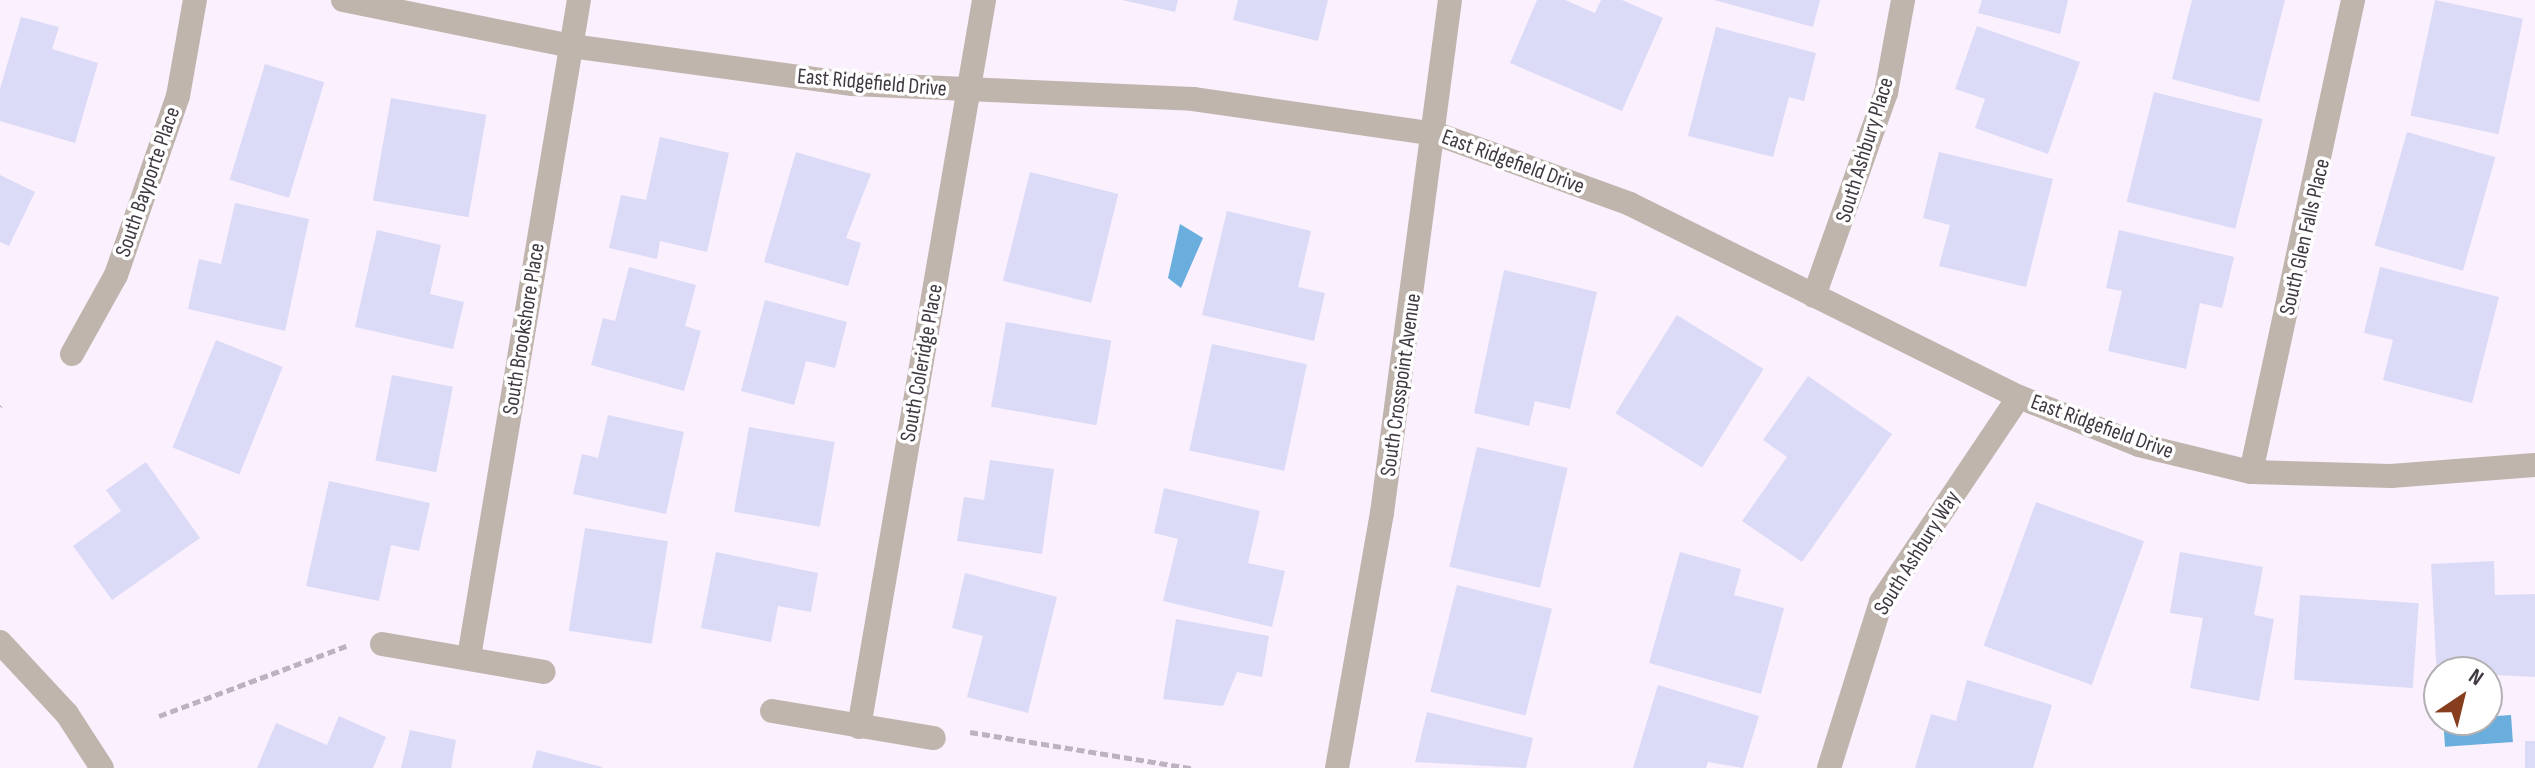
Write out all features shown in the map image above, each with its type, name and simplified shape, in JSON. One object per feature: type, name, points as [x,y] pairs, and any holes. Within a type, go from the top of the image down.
[{"type":"street","name":"South Bayporte Place","points":[[72,354],[126,245],[178,96],[195,0]]},
{"type":"street","name":"East Ridgefield Drive","points":[[343,0],[571,46],[970,92],[1193,99],[1437,134],[1630,204],[2019,397],[2139,445],[2251,472],[2391,476],[2535,465]]},
{"type":"street","name":"South Brookshore Place","points":[[469,657],[579,0]]},
{"type":"street","name":"South Coleridge Place","points":[[859,727],[984,0]]},
{"type":"street","name":"South Crosspoint Avenue","points":[[1337,768],[1437,134],[1450,0]]},
{"type":"street","name":"South Ashbury Place","points":[[1814,296],[1886,93],[1903,0]]},
{"type":"street","name":"South Glen Falls Place","points":[[2251,472],[2353,0]]},
{"type":"street","name":"South Ashbury Way","points":[[1829,768],[1881,602],[2019,397]]},
{"type":"street","points":[[0,642],[67,714],[102,768]]},
{"type":"street","points":[[370,642],[544,672]]},
{"type":"street","points":[[772,711],[934,738]]},
{"type":"path","points":[[159,716],[370,642]]},
{"type":"path","points":[[970,732],[1191,768]]},
{"type":"water","points":[[1180,224],[1203,238],[1181,288],[1168,278]]},
{"type":"water","points":[[2511,715],[2513,742],[2445,747],[2444,736],[2503,736],[2503,716]]},
{"type":"building","points":[[1122,0],[1178,0],[1175,12]]},
{"type":"building","points":[[1238,0],[1328,0],[1318,41],[1233,20]]},
{"type":"building","points":[[1537,0],[1565,0],[1595,13],[1601,0],[1622,0],[1663,18],[1622,111],[1510,63]]},
{"type":"building","points":[[1714,0],[1820,0],[1813,27]]},
{"type":"building","points":[[1982,0],[2068,0],[2060,34],[1978,13]]},
{"type":"building","points":[[2192,0],[2285,0],[2259,102],[2172,79]]},
{"type":"building","points":[[2435,0],[2523,19],[2498,134],[2410,115]]},
{"type":"building","points":[[21,17],[59,27],[52,49],[98,63],[75,143],[0,121],[0,89]]},
{"type":"building","points":[[1977,26],[2080,62],[2048,154],[1975,128],[1985,99],[1955,89]]},
{"type":"building","points":[[1716,27],[1816,53],[1804,101],[1789,97],[1773,157],[1688,136]]},
{"type":"building","points":[[265,64],[324,82],[289,198],[230,180]]},
{"type":"building","points":[[2154,92],[2263,119],[2235,229],[2127,202]]},
{"type":"building","points":[[391,98],[487,115],[468,217],[373,200]]},
{"type":"building","points":[[2407,132],[2495,157],[2463,271],[2374,245]]},
{"type":"building","points":[[660,137],[729,153],[707,252],[660,241],[657,259],[609,248],[621,195],[646,200]]},
{"type":"building","points":[[796,152],[871,174],[846,238],[861,243],[848,286],[764,262]]},
{"type":"building","points":[[1939,152],[2053,179],[2026,287],[1939,266],[1950,225],[1923,218]]},
{"type":"building","points":[[1030,172],[1118,194],[1091,303],[1003,281]]},
{"type":"building","points":[[0,175],[35,192],[9,246],[0,242]]},
{"type":"building","points":[[235,203],[309,219],[285,331],[188,309],[199,259],[221,264]]},
{"type":"building","points":[[1227,211],[1311,231],[1298,287],[1325,293],[1314,341],[1202,315]]},
{"type":"building","points":[[377,230],[441,245],[430,294],[464,302],[453,349],[355,327]]},
{"type":"building","points":[[2119,230],[2234,257],[2222,308],[2200,303],[2186,369],[2108,351],[2122,291],[2106,288]]},
{"type":"building","points":[[629,267],[696,285],[685,326],[701,331],[684,391],[591,365],[603,318],[615,321]]},
{"type":"building","points":[[2380,267],[2499,297],[2472,403],[2383,380],[2393,340],[2364,333]]},
{"type":"building","points":[[1504,270],[1597,292],[1570,409],[1535,401],[1529,426],[1474,413]]},
{"type":"building","points":[[765,300],[847,322],[835,368],[806,361],[794,405],[741,391]]},
{"type":"building","points":[[1677,315],[1764,369],[1702,467],[1616,413]]},
{"type":"building","points":[[1006,322],[1111,341],[1096,425],[991,407]]},
{"type":"building","points":[[216,340],[283,367],[239,475],[173,448]]},
{"type":"building","points":[[1212,344],[1307,364],[1284,471],[1189,451]]},
{"type":"building","points":[[392,375],[453,387],[436,472],[375,460]]},
{"type":"building","points":[[1808,376],[1892,434],[1802,562],[1742,521],[1787,457],[1763,440]]},
{"type":"building","points":[[608,415],[684,432],[666,514],[573,494],[582,454],[598,458]]},
{"type":"building","points":[[749,427],[835,442],[820,527],[734,512]]},
{"type":"building","points":[[1477,447],[1568,468],[1540,588],[1449,567]]},
{"type":"building","points":[[990,460],[1054,469],[1042,554],[957,541],[964,497],[984,500]]},
{"type":"building","points":[[146,462],[200,538],[112,600],[73,546],[121,511],[106,490]]},
{"type":"building","points":[[329,481],[430,503],[419,551],[391,545],[379,601],[306,586]]},
{"type":"building","points":[[1164,488],[1260,511],[1248,563],[1285,571],[1272,627],[1163,601],[1178,539],[1154,533]]},
{"type":"building","points":[[2036,502],[2144,541],[2092,685],[1984,646]]},
{"type":"building","points":[[585,528],[668,541],[652,644],[569,631]]},
{"type":"building","points":[[716,552],[818,573],[811,612],[778,606],[771,642],[701,628]]},
{"type":"building","points":[[1680,552],[1741,569],[1734,595],[1784,608],[1761,694],[1649,663]]},
{"type":"building","points":[[2180,552],[2263,567],[2254,615],[2274,619],[2259,701],[2190,688],[2203,618],[2170,613]]},
{"type":"building","points":[[2494,561],[2495,595],[2535,594],[2535,677],[2503,675],[2503,656],[2436,656],[2431,564]]},
{"type":"building","points":[[965,573],[1057,597],[1028,713],[967,697],[983,636],[952,628]]},
{"type":"building","points":[[1457,585],[1552,609],[1525,715],[1430,692]]},
{"type":"building","points":[[2300,595],[2419,603],[2413,688],[2294,680]]},
{"type":"building","points":[[1176,619],[1269,636],[1262,677],[1237,672],[1223,706],[1163,699]]},
{"type":"building","points":[[1967,680],[2052,705],[2033,768],[1915,768],[1931,714],[1956,721]]},
{"type":"building","points":[[1658,685],[1759,716],[1743,768],[1708,762],[1706,768],[1633,768]]},
{"type":"building","points":[[1427,712],[1533,738],[1526,768],[1415,762]]},
{"type":"building","points":[[339,716],[386,737],[373,768],[257,768],[276,723],[327,745]]},
{"type":"building","points":[[410,730],[456,740],[451,768],[401,768]]},
{"type":"building","points":[[2525,741],[2535,741],[2535,768],[2525,768]]},
{"type":"building","points":[[537,750],[602,767],[602,768],[532,768]]}]
